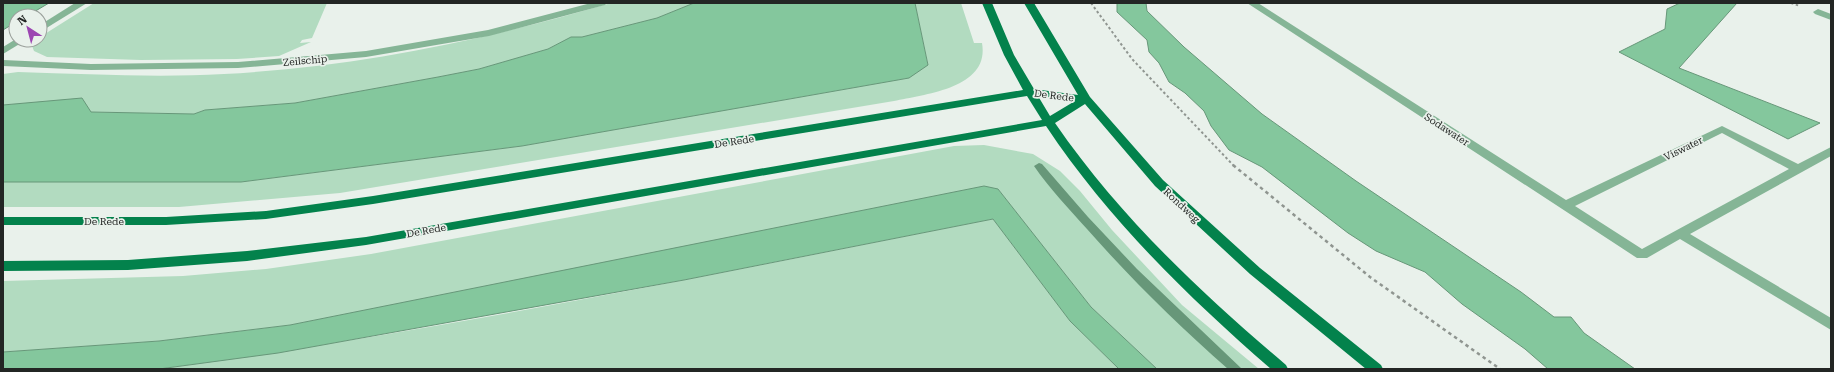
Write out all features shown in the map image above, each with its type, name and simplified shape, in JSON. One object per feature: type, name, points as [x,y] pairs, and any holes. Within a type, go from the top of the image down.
[{"type":"main road","points":[[987,3],[1006,48],[1029,92],[1089,177],[1131,226],[1213,310],[1280,369]]},
{"type":"main road","name":"Rondweg","points":[[1029,3],[1086,99],[1159,183],[1214,235],[1303,311],[1376,369]]},
{"type":"main road","name":"De Rede","points":[[3,221],[166,221],[266,214],[381,199],[1029,92],[1086,99]]},
{"type":"main road","name":"De Rede","points":[[3,266],[128,265],[247,256],[366,241],[1049,122],[1086,99]]},
{"type":"street","points":[[48,24],[82,3]]},
{"type":"street","name":"Zeilschip","points":[[3,63],[92,67],[238,65],[366,54],[489,33],[602,3]]},
{"type":"street","name":"Sodawater","points":[[1252,3],[1642,256],[1681,234]]},
{"type":"street","points":[[1818,12],[1831,17]]},
{"type":"street","name":"Viswater","points":[[1566,206],[1722,130],[1799,170]]},
{"type":"street","points":[[1681,234],[1831,151]]},
{"type":"street","points":[[1681,234],[1831,325]]},
{"type":"path","points":[[1091,3],[1132,59],[1173,105],[1229,162],[1370,277],[1500,369]]},
{"type":"shaded area","points":[[3,3],[49,3],[41,8],[8,8],[8,27],[3,30]]},
{"type":"shaded area","points":[[94,3],[327,3],[312,38],[302,40],[300,43],[311,42],[279,56],[237,59],[141,60],[47,57],[34,51],[33,48],[48,48],[48,32]]},
{"type":"shaded area","points":[[611,3],[694,3],[657,18],[582,37],[571,37],[548,49],[479,69],[295,103],[205,110],[194,114],[91,112],[37,103],[3,105],[3,74],[18,72],[173,76],[224,74],[322,65],[419,50],[468,40],[516,29]]},
{"type":"shaded area","points":[[694,3],[915,3],[928,65],[909,78],[522,146],[241,182],[3,182],[3,105],[82,98],[91,112],[194,114],[205,110],[295,103],[479,69],[548,49],[571,37],[582,37],[657,18]]},
{"type":"shaded area","points":[[915,3],[961,3],[974,43],[982,43],[982,58],[976,70],[966,79],[953,86],[938,91],[894,101],[340,193],[179,207],[3,207],[3,182],[241,182],[522,146],[908,78],[928,64]]},
{"type":"shaded area","points":[[1117,3],[1146,3],[1147,11],[1184,47],[1262,114],[1356,181],[1521,292],[1554,317],[1571,317],[1584,333],[1635,369],[1548,369],[1525,349],[1462,304],[1425,272],[1376,251],[1348,233],[1262,167],[1229,150],[1211,126],[1204,111],[1185,93],[1169,82],[1159,63],[1149,52],[1147,40],[1117,12]]},
{"type":"shaded area","points":[[1680,3],[1737,3],[1679,68],[1820,123],[1788,139],[1619,52],[1665,29],[1667,9]]},
{"type":"shaded area","points":[[984,145],[1033,154],[1060,171],[1080,191],[1112,230],[1182,305],[1259,369],[1157,369],[1091,307],[998,189],[290,325],[159,341],[3,352],[3,281],[183,276],[266,269],[371,254],[954,146]]},
{"type":"shaded area","points":[[984,186],[998,189],[1091,307],[1157,369],[1119,369],[1070,321],[993,219],[684,280],[278,353],[159,369],[3,369],[3,352],[159,341],[290,325]]},
{"type":"shaded area","points":[[993,219],[1070,321],[1119,369],[159,369],[264,354],[473,319],[681,281]]},
{"type":"waterway","points":[[1039,166],[1061,193],[1133,272],[1183,321],[1236,369]]}]
